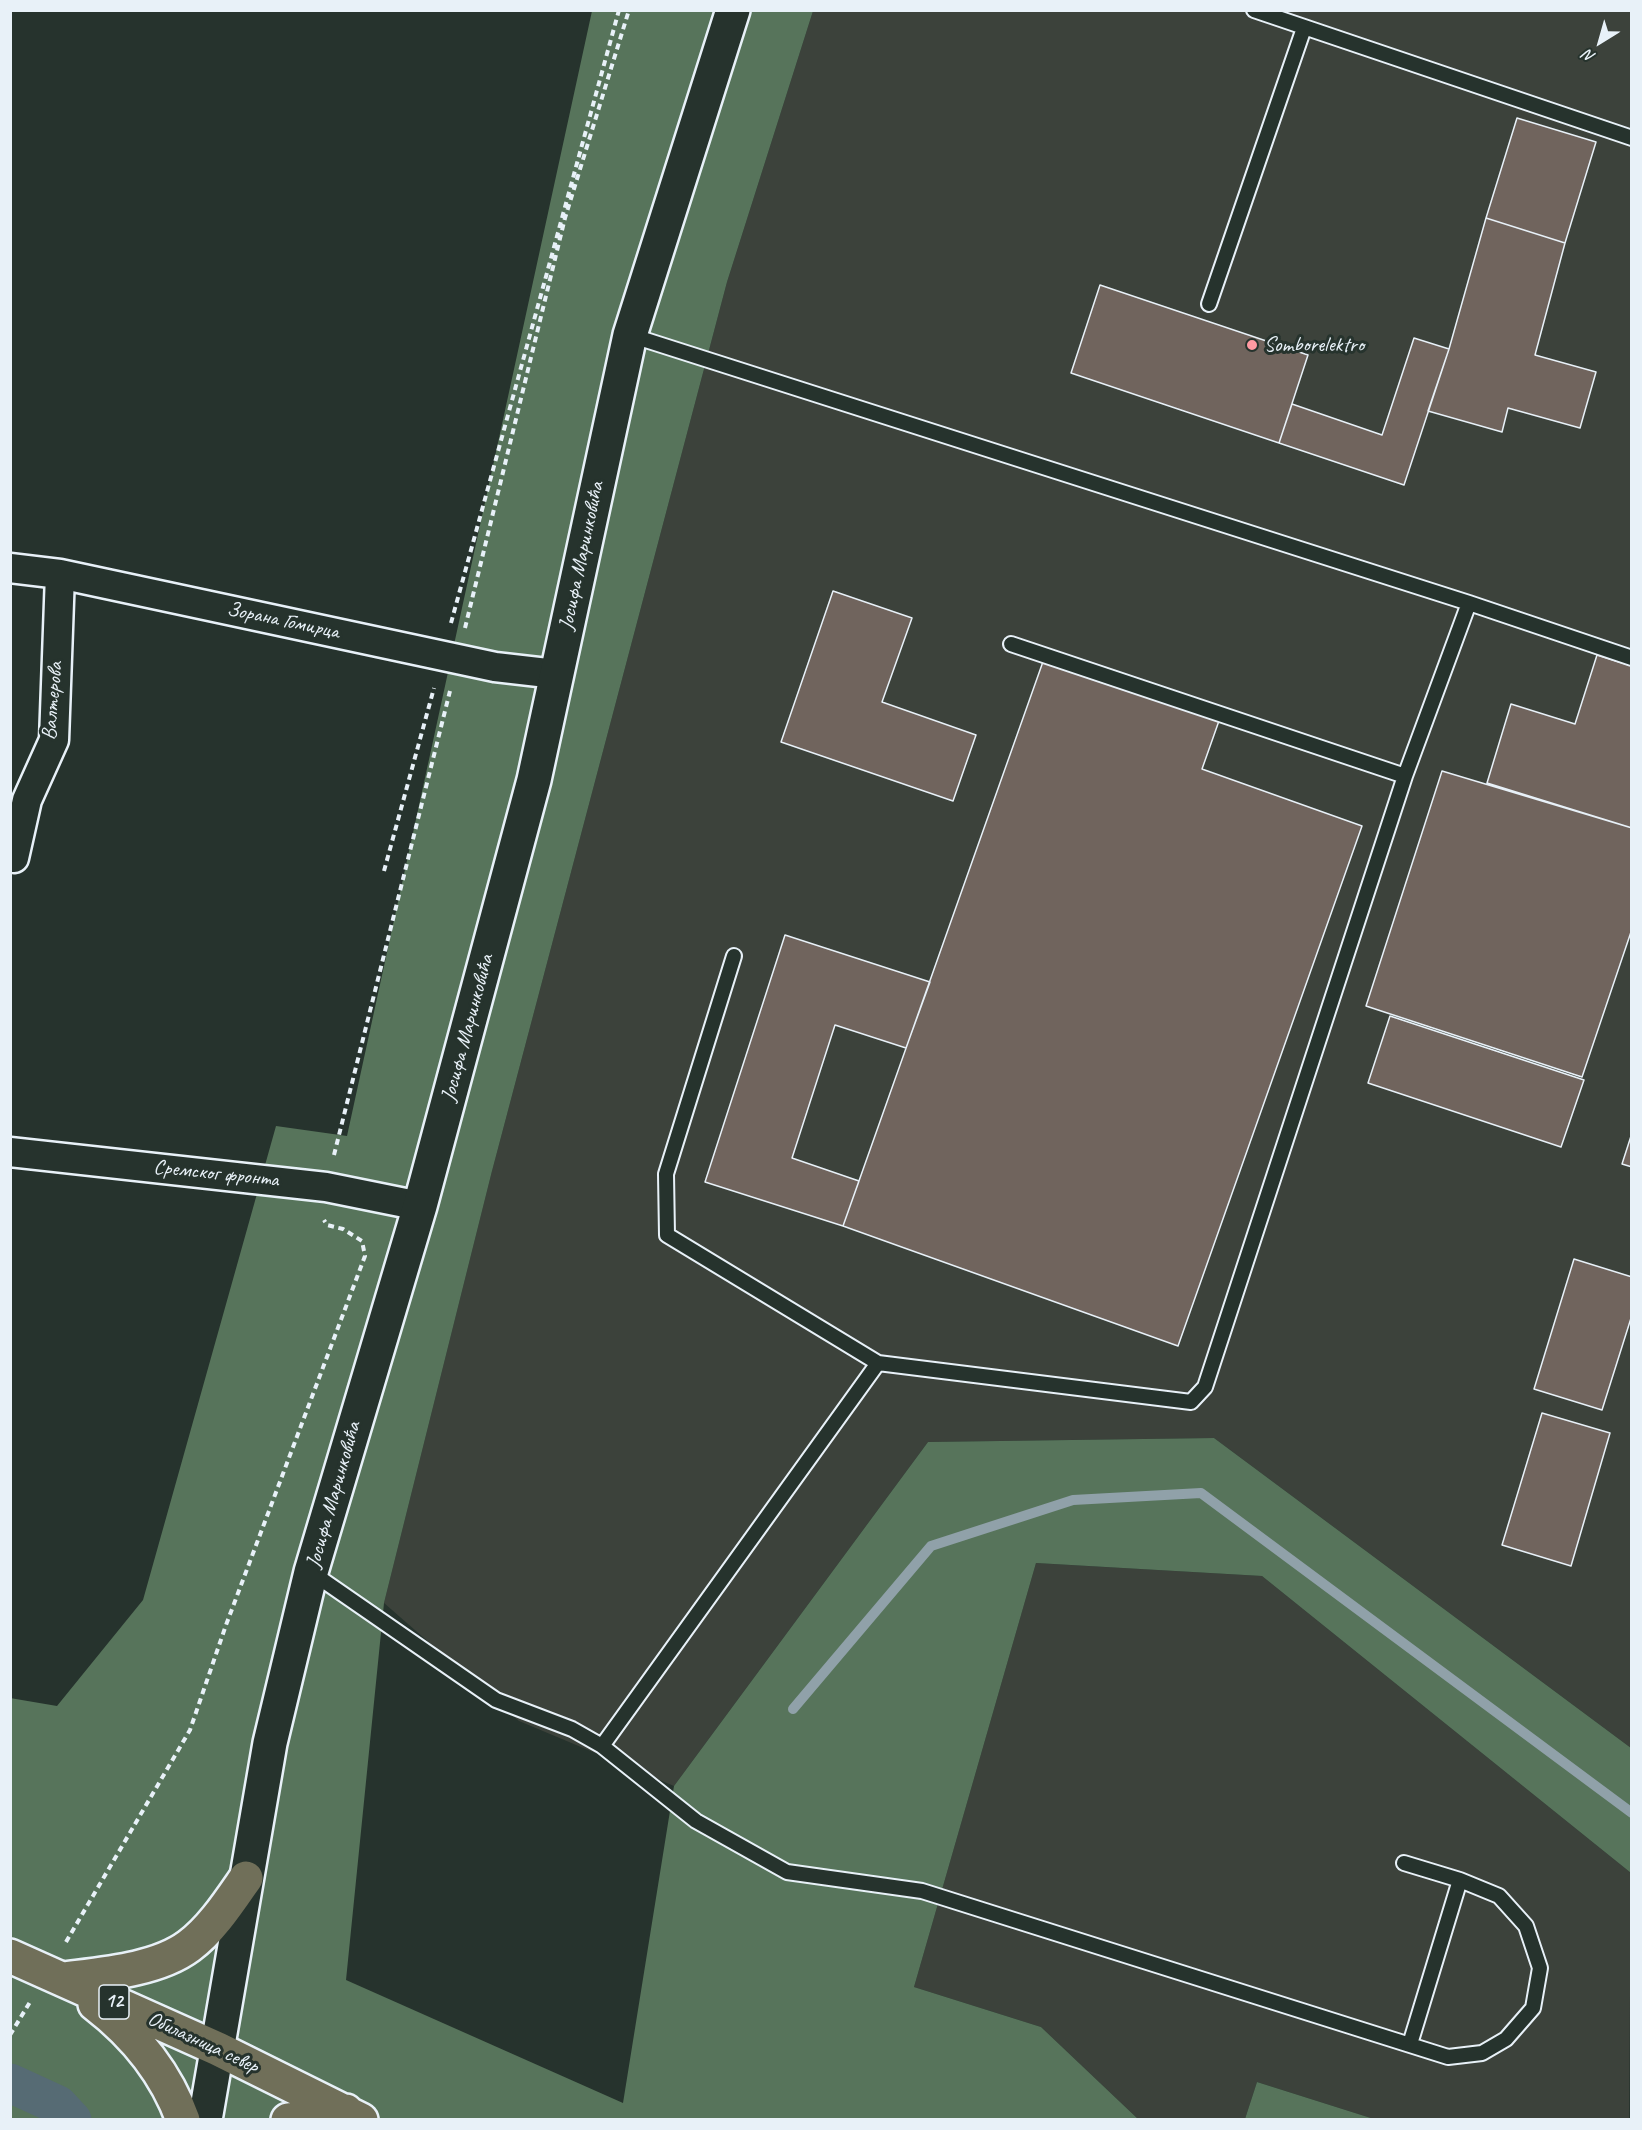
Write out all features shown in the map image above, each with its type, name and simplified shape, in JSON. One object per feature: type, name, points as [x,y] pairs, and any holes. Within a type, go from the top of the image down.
[{"type":"main road","points":[[55,1976],[150,1964],[189,1946],[221,1912],[246,1878]]},
{"type":"main road","name":"Обилазница север","points":[[10,1956],[218,2049],[353,2115]]},
{"type":"main road","points":[[55,1976],[115,2019],[150,2058],[177,2102],[183,2120]]},
{"type":"main road","points":[[288,2120],[353,2115]]},
{"type":"street","name":"Јосифа Маринковића","points":[[205,2120],[270,1743],[311,1572],[420,1206],[534,780],[630,335],[733,10]]},
{"type":"street","name":"Зорана Гомирца","points":[[10,568],[60,574],[495,667],[556,674]]},
{"type":"street","name":"Валтерова","points":[[14,858],[27,800],[54,740],[60,574]]},
{"type":"street","name":"Сремског фронта","points":[[10,1152],[326,1186],[420,1206]]},
{"type":"lane","points":[[1254,10],[1632,138]]},
{"type":"lane","points":[[1209,304],[1304,28]]},
{"type":"lane","points":[[630,335],[1469,603],[1632,658]]},
{"type":"lane","points":[[734,956],[666,1174],[667,1235],[878,1363],[1191,1402],[1205,1387],[1405,776],[1469,603]]},
{"type":"lane","points":[[1011,644],[1405,776]]},
{"type":"lane","points":[[602,1746],[878,1363]]},
{"type":"lane","points":[[311,1572],[496,1700],[572,1729],[602,1746],[696,1821],[787,1872],[922,1891],[1448,2057],[1482,2053],[1506,2039],[1533,2008],[1540,1968],[1526,1926],[1498,1896],[1460,1880],[1404,1863]]},
{"type":"lane","points":[[1410,2044],[1460,1880]]},
{"type":"path","points":[[10,2035],[55,1976],[190,1731],[230,1614],[365,1256],[362,1241],[342,1229],[327,1225],[320,1211],[450,656],[619,10]]},
{"type":"path","points":[[384,870],[450,656],[565,218],[629,10]]},
{"type":"shaded area","points":[[813,11],[1631,11],[1631,1748],[1214,1438],[928,1442],[674,1786],[519,1721],[384,1603],[492,1171],[727,282]]},
{"type":"shaded area","points":[[1036,1563],[1262,1576],[1631,1873],[1629,2120],[1374,2119],[1257,2082],[1245,2119],[1138,2119],[1041,2027],[914,1987]]},
{"type":"green space","points":[[592,11],[813,11],[727,282],[492,1171],[384,1603],[346,1980],[623,2103],[674,1786],[928,1442],[1214,1438],[1631,1748],[1631,1873],[1262,1576],[1036,1563],[914,1987],[1041,2027],[1138,2119],[11,2119],[10,1698],[57,1706],[143,1600],[276,1126],[347,1136]]},
{"type":"green space","points":[[1257,2082],[1374,2119],[1245,2119]]},
{"type":"building","points":[[1517,118],[1596,142],[1565,243],[1486,218]]},
{"type":"building","points":[[1486,218],[1565,243],[1535,355],[1596,372],[1580,428],[1508,408],[1502,432],[1428,411],[1449,349]]},
{"type":"building","points":[[1100,285],[1308,355],[1279,443],[1071,373]]},
{"type":"building","points":[[1414,338],[1449,349],[1404,485],[1279,443],[1292,404],[1382,435]]},
{"type":"building","points":[[833,591],[912,618],[882,702],[976,735],[953,801],[781,742]]},
{"type":"building","points":[[1597,655],[1632,666],[1632,828],[1487,783],[1511,704],[1575,724]]},
{"type":"building","points":[[1045,656],[1220,718],[1202,769],[1362,826],[1178,1346],[843,1226]]},
{"type":"building","points":[[1442,771],[1632,828],[1632,929],[1582,1077],[1366,1006]]},
{"type":"building","points":[[785,935],[930,982],[906,1048],[835,1025],[792,1158],[859,1181],[843,1226],[705,1182]]},
{"type":"building","points":[[1390,1016],[1584,1080],[1561,1147],[1368,1083]]},
{"type":"building","points":[[1632,1133],[1632,1167],[1622,1164]]},
{"type":"building","points":[[1574,1259],[1632,1277],[1632,1315],[1602,1410],[1534,1389]]},
{"type":"building","points":[[1542,1413],[1610,1433],[1571,1566],[1502,1545]]},
{"type":"waterway","points":[[793,1709],[931,1546],[1073,1500],[1201,1493],[1632,1813]]},
{"type":"waterway","points":[[10,2083],[58,2105],[72,2120]]},
{"type":"place","name":"Somborelektro","points":[[1252,345]]}]
